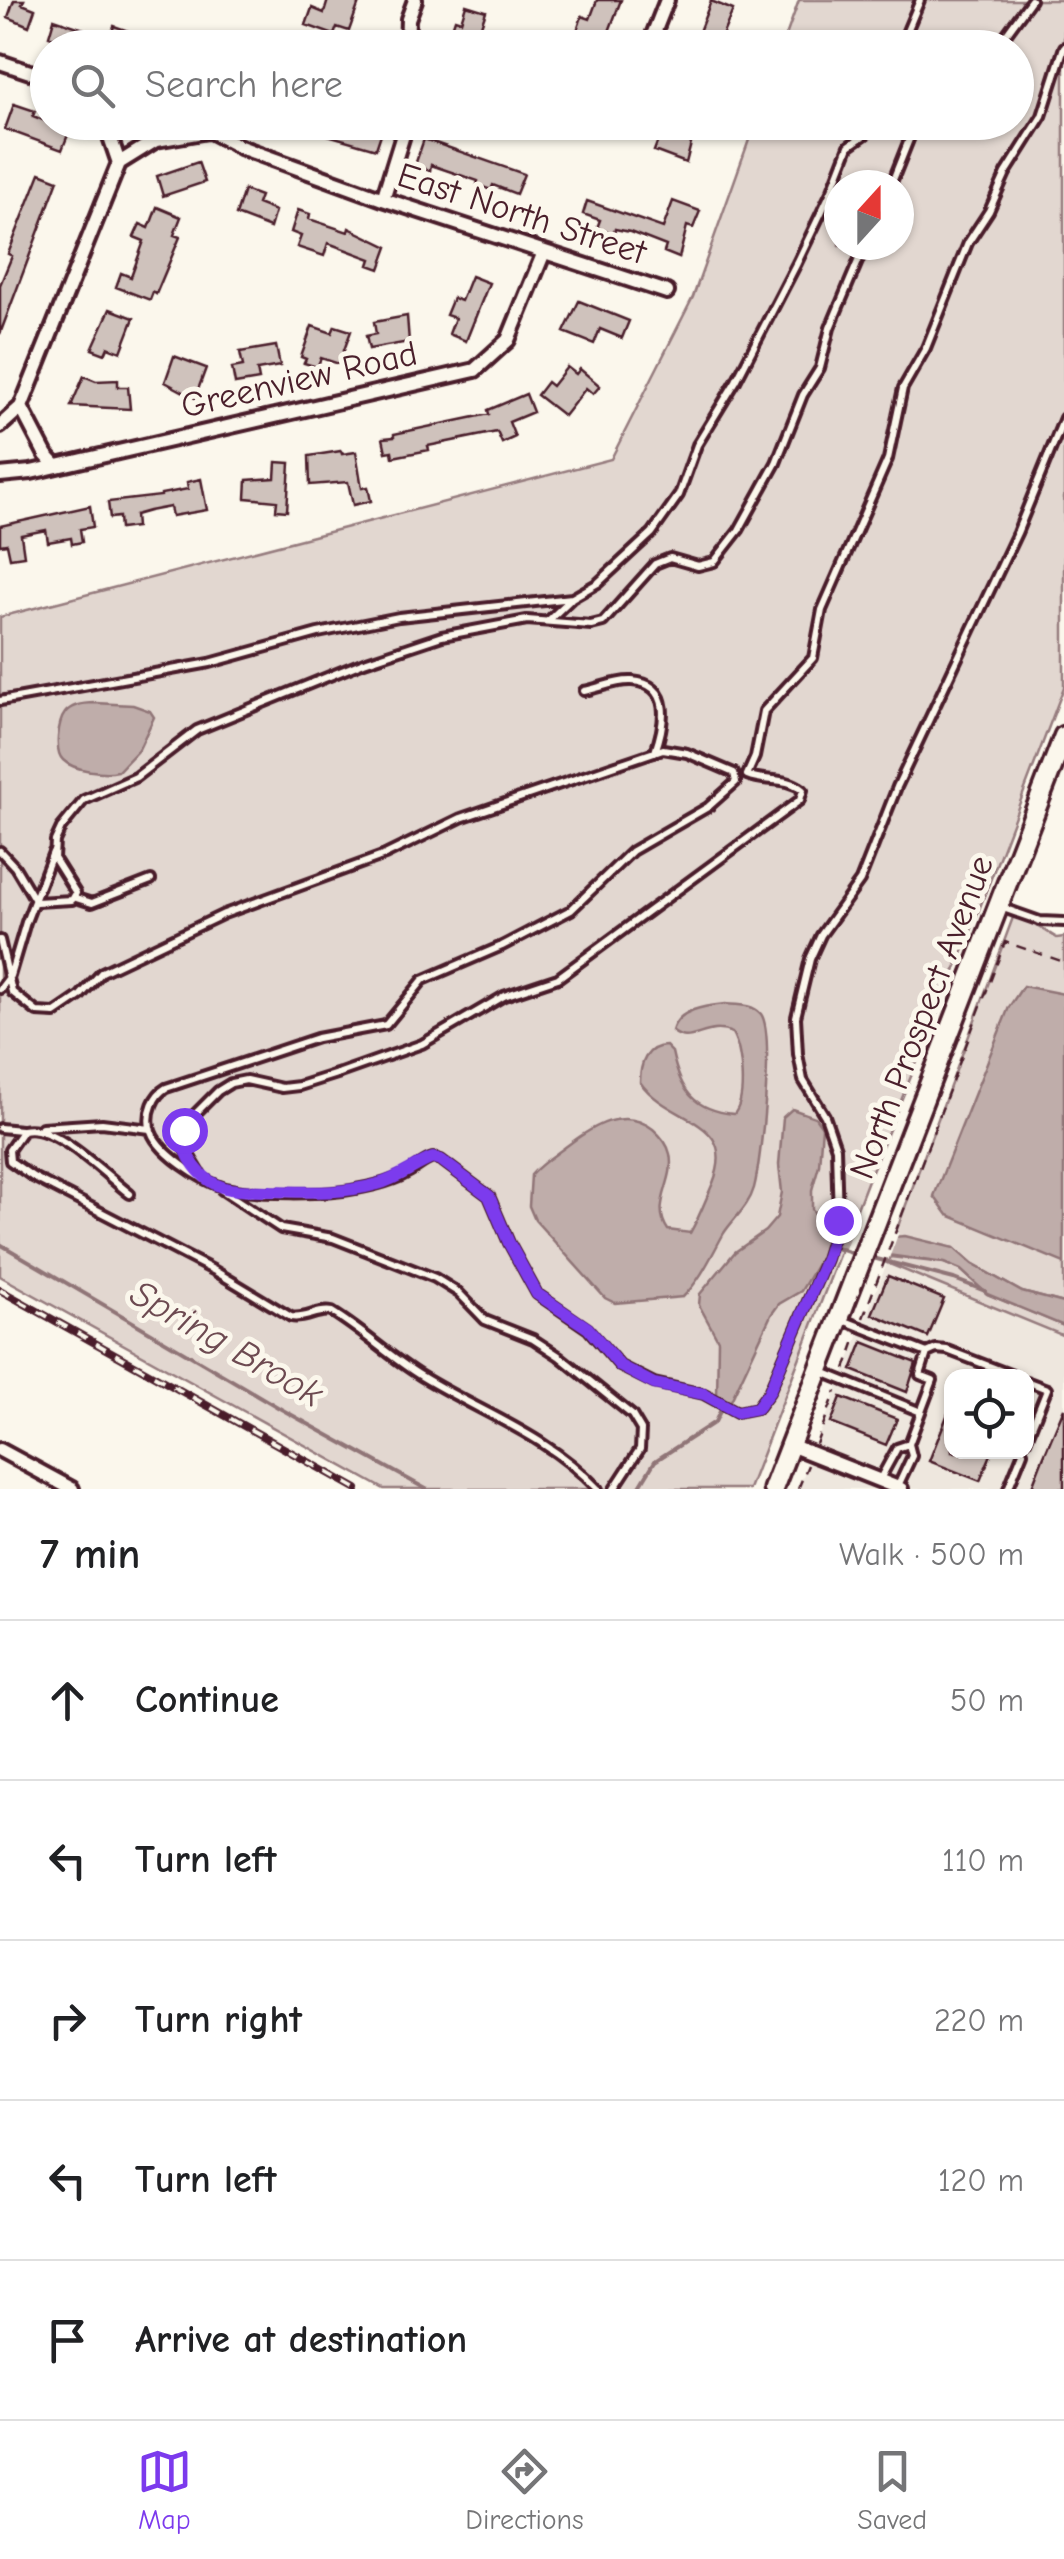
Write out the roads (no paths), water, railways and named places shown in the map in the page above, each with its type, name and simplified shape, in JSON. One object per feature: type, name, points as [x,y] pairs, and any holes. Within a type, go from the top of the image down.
[{"type":"main road","name":"North Prospect Avenue","points":[[772,1489],[1064,736]]},
{"type":"street","points":[[408,30],[416,0]]},
{"type":"street","points":[[655,30],[667,0]]},
{"type":"street","points":[[0,62],[30,72]]},
{"type":"street","points":[[111,140],[118,163]]},
{"type":"street","points":[[0,426],[21,408],[118,163],[156,140]]},
{"type":"street","name":"East North Street","points":[[226,140],[383,199],[666,292]]},
{"type":"street","points":[[383,199],[401,140]]},
{"type":"street","name":"Greenview Road","points":[[0,475],[56,466],[475,370],[508,340],[544,252]]},
{"type":"street","points":[[21,408],[56,466]]},
{"type":"street","points":[[790,1445],[884,1485]]},
{"type":"street","points":[[0,1450],[72,1489]]},
{"type":"lane","points":[[908,30],[920,0]]},
{"type":"lane","points":[[1009,30],[1031,0]]},
{"type":"lane","points":[[1034,129],[1042,116],[1064,47]]},
{"type":"lane","points":[[548,621],[572,598],[611,574],[652,533],[679,495],[697,445],[759,337],[832,190],[849,146],[857,140]]},
{"type":"lane","points":[[897,170],[909,140]]},
{"type":"lane","points":[[1027,140],[968,243],[926,348],[903,388],[888,459],[822,610],[813,658],[764,711],[747,774],[737,778],[708,807],[632,852],[571,910],[502,946],[423,980],[386,1025],[318,1038],[157,1093],[150,1110],[150,1129],[158,1142],[184,1167],[237,1190],[336,1192],[402,1176],[426,1160],[441,1160],[489,1196],[537,1294],[588,1328],[620,1366],[654,1384],[704,1394],[737,1412],[757,1408],[769,1392],[836,1228],[836,1148],[825,1116],[803,1080],[798,1054],[796,1018],[803,981],[814,947],[860,881],[898,787],[1017,533],[1064,418]]},
{"type":"lane","points":[[0,989],[8,981],[61,828],[84,800],[136,777],[175,744],[208,724],[406,647],[495,624],[548,621],[591,626],[603,622],[655,564],[670,558],[706,565],[719,556],[739,530],[776,464],[803,395],[820,368],[830,328],[859,260]]},
{"type":"lane","points":[[0,701],[210,663],[318,633],[399,617],[572,598]]},
{"type":"lane","points":[[584,691],[631,681],[652,690],[662,703],[665,718],[654,752]]},
{"type":"lane","points":[[0,940],[8,981],[25,1004],[37,1012],[55,1014],[80,996],[102,972],[224,914],[385,856],[461,818],[664,749],[687,753],[728,769],[737,778]]},
{"type":"lane","points":[[614,1489],[640,1449],[642,1430],[632,1414],[568,1362],[533,1339],[485,1320],[459,1293],[435,1278],[333,1238],[281,1229],[244,1208],[194,1164],[182,1139],[188,1122],[218,1090],[230,1083],[246,1080],[282,1088],[340,1073],[422,1044],[504,996],[568,973],[800,800],[803,790],[791,782],[767,781],[747,774]]},
{"type":"lane","points":[[54,850],[58,866],[76,898]]},
{"type":"lane","points":[[0,851],[40,904],[76,898],[92,903],[151,880]]},
{"type":"lane","points":[[998,906],[1040,921],[1064,922]]},
{"type":"lane","points":[[0,1128],[23,1130],[102,1123],[150,1129]]},
{"type":"lane","points":[[35,1128],[70,1146],[130,1194]]},
{"type":"lane","points":[[23,1130],[13,1141],[8,1157],[33,1177],[215,1271],[290,1317],[300,1319],[325,1310],[332,1312],[418,1374],[513,1423],[571,1463],[598,1489]]},
{"type":"lane","points":[[838,1319],[928,1354]]},
{"type":"lane","points":[[884,1485],[912,1456],[909,1444],[933,1380],[920,1375],[928,1354],[947,1350],[997,1369]]},
{"type":"lane","points":[[818,1370],[921,1412]]},
{"type":"lane","points":[[1034,1384],[1047,1389],[1034,1422]]},
{"type":"lane","points":[[884,1485],[896,1448],[909,1444]]},
{"type":"lane","points":[[1008,1489],[1019,1459]]},
{"type":"waterway","name":"Spring Brook","points":[[0,1244],[426,1489]]},
{"type":"waterway","points":[[836,1248],[855,1254]]},
{"type":"waterway","points":[[869,1257],[985,1291]]},
{"type":"waterway","name":"Spring Brook","points":[[638,1489],[655,1461],[715,1422],[723,1405]]},
{"type":"railway","points":[[0,1290],[357,1489]]}]
